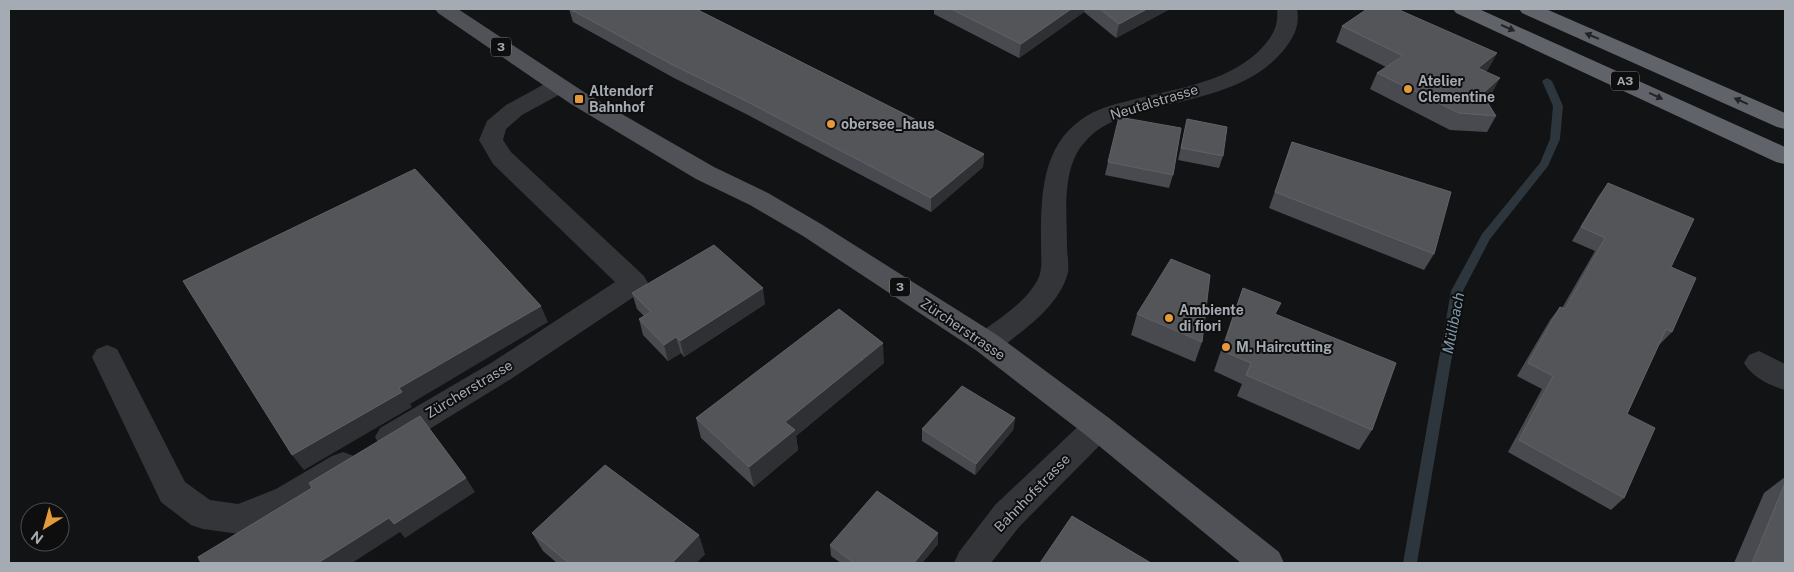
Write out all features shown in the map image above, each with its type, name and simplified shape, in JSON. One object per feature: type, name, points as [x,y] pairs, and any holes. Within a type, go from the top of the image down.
[{"type":"highway","name":"A3","points":[[1463,9],[1785,156]]},
{"type":"highway","name":"A3","points":[[1529,9],[1785,122]]},
{"type":"main road","name":"Zürcherstrasse","points":[[445,9],[558,86],[705,172],[759,199],[812,230],[987,343],[1098,427],[1267,563]]},
{"type":"street","name":"Neutalstrasse","points":[[987,343],[1036,303],[1046,290],[1054,274],[1055,182],[1065,152],[1075,139],[1088,125],[1103,118],[1128,108],[1231,79],[1264,59],[1284,37],[1289,19],[1287,9]]},
{"type":"street","name":"Zürcherstrasse","points":[[107,356],[173,492],[203,514],[239,519],[288,499],[501,371],[634,282],[502,158],[490,140],[495,126],[514,110],[558,86]]},
{"type":"street","points":[[1758,363],[1785,378]]},
{"type":"street","name":"Bahnhofstrasse","points":[[971,563],[1007,516],[1098,427]]},
{"type":"building","name":"obersee_haus","points":[[570,9],[696,9],[984,154],[931,198],[671,64]]},
{"type":"building","points":[[951,9],[1071,9],[1021,44]]},
{"type":"building","points":[[1100,9],[1147,9],[1119,24]]},
{"type":"building","points":[[1367,9],[1397,9],[1497,53],[1478,68],[1500,78],[1482,94],[1496,116],[1459,113],[1377,73],[1403,56],[1342,26]]},
{"type":"building","points":[[1119,117],[1181,128],[1173,175],[1108,162]]},
{"type":"building","points":[[1187,119],[1227,127],[1223,156],[1181,148]]},
{"type":"building","points":[[1292,142],[1451,192],[1434,254],[1275,192]]},
{"type":"building","points":[[415,169],[541,306],[399,388],[402,392],[292,455],[183,281]]},
{"type":"building","points":[[1608,183],[1694,219],[1671,267],[1696,278],[1672,332],[1666,329],[1627,414],[1655,428],[1624,498],[1519,440],[1553,376],[1528,363],[1560,307],[1565,309],[1605,238],[1581,227]]},
{"type":"building","points":[[714,245],[763,288],[680,341],[676,337],[664,345],[639,319],[651,312],[632,293]]},
{"type":"building","points":[[1171,259],[1210,275],[1202,342],[1137,314]]},
{"type":"building","points":[[1243,288],[1281,303],[1275,314],[1396,363],[1372,430],[1246,375],[1251,363],[1222,351]]},
{"type":"building","points":[[839,309],[883,343],[785,422],[795,430],[749,467],[696,418]]},
{"type":"building","points":[[962,386],[1015,418],[976,464],[922,429]]},
{"type":"building","points":[[420,416],[466,478],[394,524],[389,518],[318,563],[201,563],[198,557],[312,488],[309,483]]},
{"type":"building","points":[[605,465],[699,535],[672,563],[569,563],[532,533]]},
{"type":"building","points":[[1785,483],[1785,563],[1752,563]]},
{"type":"building","points":[[877,491],[938,533],[914,563],[854,563],[830,545]]},
{"type":"building","points":[[1072,516],[1151,563],[1040,563]]},
{"type":"waterway","name":"Mülibach","points":[[1410,563],[1457,291],[1486,237],[1544,164],[1555,139],[1558,106],[1547,81]]},
{"type":"place","name":"Atelier Clementine","points":[[1408,89]]},
{"type":"place","name":"Altendorf Bahnhof","points":[[579,99]]},
{"type":"place","name":"obersee_haus","points":[[831,124]]},
{"type":"place","name":"Ambiente di fiori","points":[[1169,318]]},
{"type":"place","name":"M. Haircutting","points":[[1226,347]]}]
